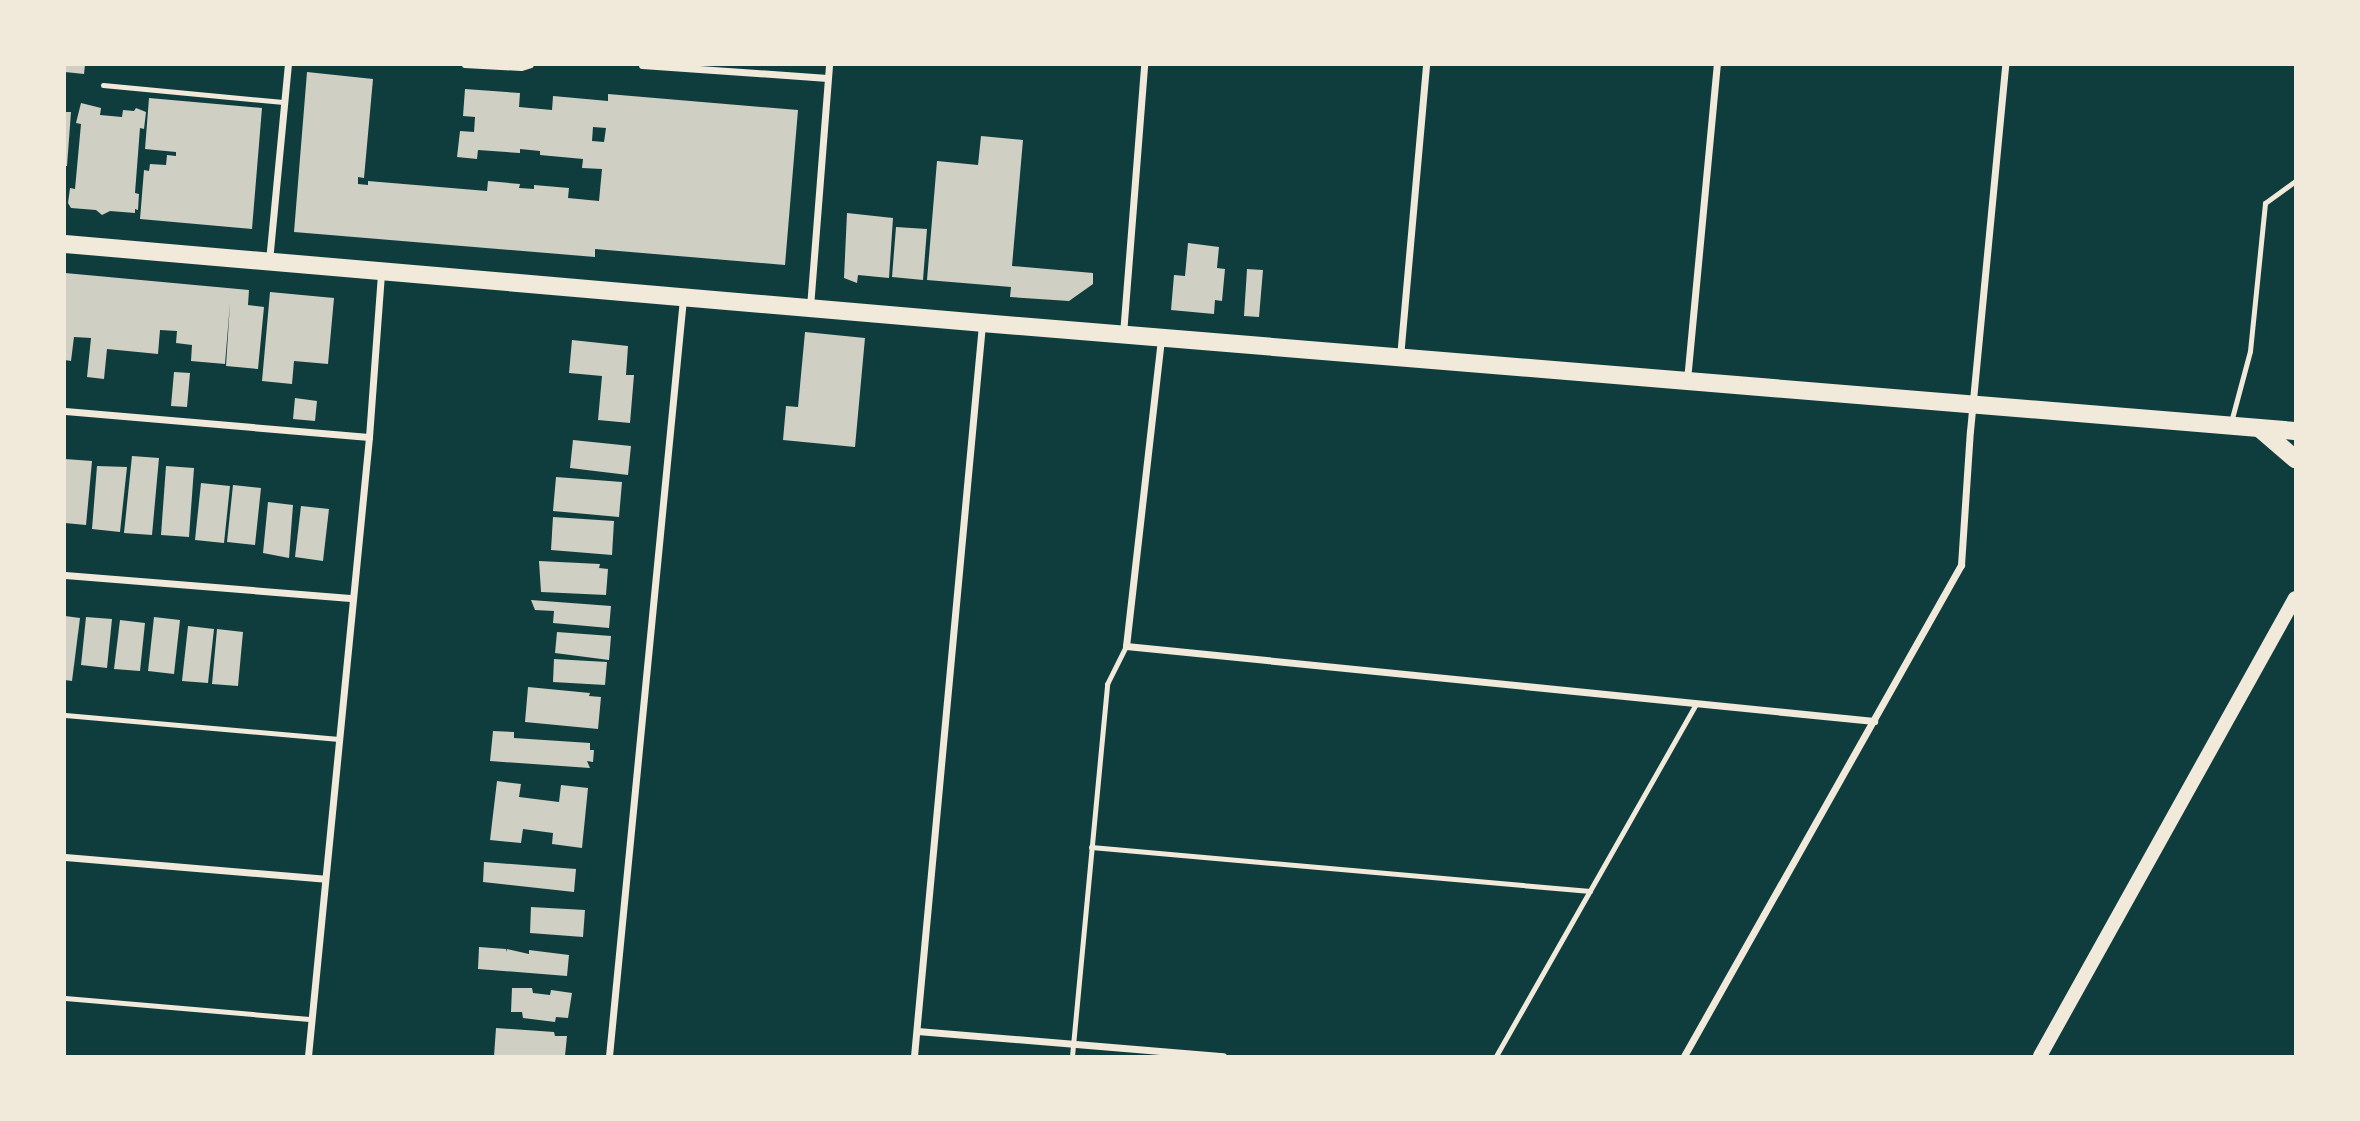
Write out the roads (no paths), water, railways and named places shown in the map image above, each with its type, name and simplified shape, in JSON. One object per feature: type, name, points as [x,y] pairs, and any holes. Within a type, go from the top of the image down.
[{"type":"highway","points":[[65,244],[683,298],[2295,431]]},
{"type":"highway","points":[[2259,428],[2295,459]]},
{"type":"main road","points":[[2040,1056],[2291,615],[2295,598]]},
{"type":"street","points":[[269,262],[288,65]]},
{"type":"street","points":[[642,65],[828,78]]},
{"type":"street","points":[[810,308],[829,65]]},
{"type":"street","points":[[1123,334],[1144,65]]},
{"type":"street","points":[[1400,358],[1426,65]]},
{"type":"street","points":[[1687,381],[1717,65]]},
{"type":"street","points":[[1684,1056],[1961,565],[2005,65]]},
{"type":"street","points":[[308,1056],[369,438],[381,272]]},
{"type":"street","points":[[609,1056],[683,298]]},
{"type":"street","points":[[914,1056],[982,323]]},
{"type":"street","points":[[1161,338],[1126,646],[1874,721]]},
{"type":"street","points":[[65,411],[369,438]]},
{"type":"street","points":[[65,575],[352,598]]},
{"type":"street","points":[[65,857],[325,879]]},
{"type":"street","points":[[917,1031],[1223,1056]]},
{"type":"lane","points":[[464,65],[521,68],[531,65]]},
{"type":"lane","points":[[103,85],[283,102]]},
{"type":"lane","points":[[2230,425],[2250,351],[2265,203],[2295,181]]},
{"type":"lane","points":[[1072,1056],[1107,684],[1126,646]]},
{"type":"lane","points":[[1496,1056],[1695,705]]},
{"type":"lane","points":[[65,715],[339,739]]},
{"type":"lane","points":[[1091,847],[1590,891]]},
{"type":"lane","points":[[65,998],[312,1019]]}]
